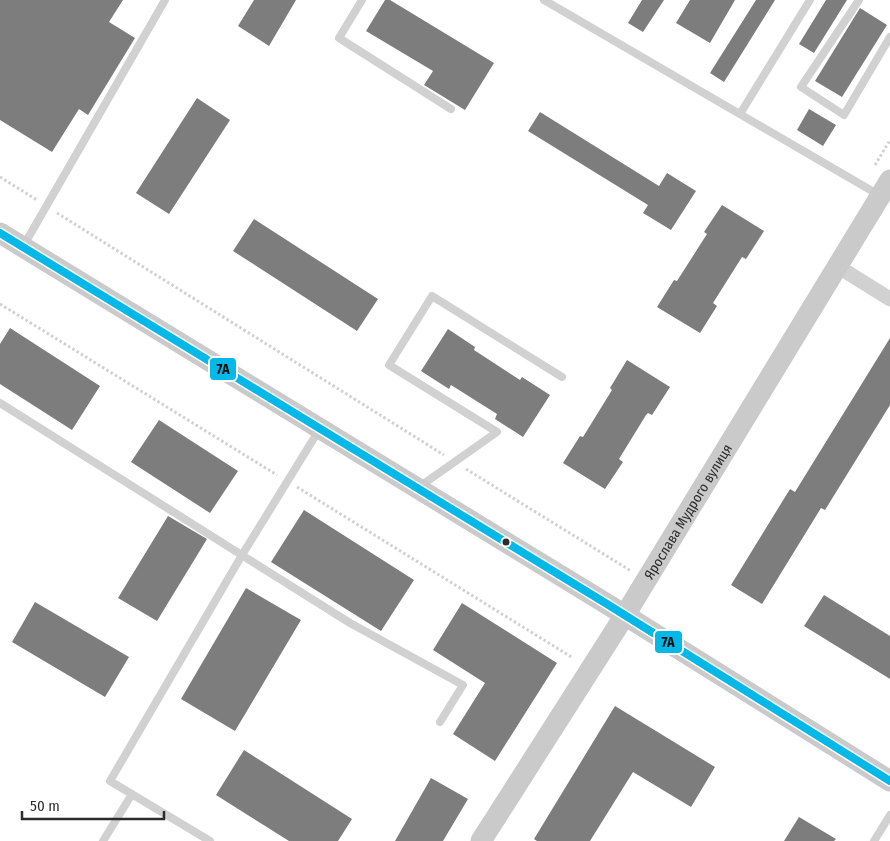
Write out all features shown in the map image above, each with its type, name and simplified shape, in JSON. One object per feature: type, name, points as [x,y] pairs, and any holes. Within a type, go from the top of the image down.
[{"type":"street","name":"Ярослава Мудрого вулиця","points":[[481,841],[625,615],[885,188]]},
{"type":"street","points":[[0,233],[625,615],[890,781]]},
{"type":"street","points":[[838,266],[890,299]]},
{"type":"lane","points":[[23,246],[165,0]]},
{"type":"lane","points":[[362,0],[339,38],[451,109]]},
{"type":"lane","points":[[544,0],[740,114],[885,188]]},
{"type":"lane","points":[[740,114],[810,0]]},
{"type":"lane","points":[[859,0],[801,87],[844,115],[890,37]]},
{"type":"lane","points":[[418,488],[497,432],[390,365],[432,296],[562,377]]},
{"type":"lane","points":[[0,403],[350,623],[463,685],[440,722]]},
{"type":"lane","points":[[210,841],[110,781],[242,555],[320,429]]},
{"type":"lane","points":[[103,841],[132,794]]},
{"type":"lane","points":[[874,841],[890,815]]},
{"type":"path","points":[[0,177],[646,581]]},
{"type":"building","points":[[0,0],[123,0],[109,22],[135,38],[88,115],[79,109],[52,152],[0,120]]},
{"type":"building","points":[[254,0],[296,0],[269,46],[238,26]]},
{"type":"building","points":[[385,0],[390,0],[494,63],[465,110],[424,85],[433,71],[366,31]]},
{"type":"building","points":[[642,0],[664,0],[643,32],[628,23]]},
{"type":"building","points":[[690,0],[735,0],[710,43],[676,23]]},
{"type":"building","points":[[756,0],[775,0],[724,82],[710,73]]},
{"type":"building","points":[[826,0],[847,0],[814,53],[799,44]]},
{"type":"building","points":[[860,8],[887,25],[842,97],[815,81]]},
{"type":"building","points":[[197,98],[230,120],[169,214],[136,193]]},
{"type":"building","points":[[809,109],[836,125],[823,146],[797,130]]},
{"type":"building","points":[[540,112],[659,186],[667,173],[696,191],[671,230],[643,213],[648,205],[528,131]]},
{"type":"building","points":[[722,205],[764,231],[746,259],[742,257],[713,303],[717,306],[700,333],[657,307],[674,280],[677,281],[707,234],[704,232]]},
{"type":"building","points":[[254,219],[378,299],[357,331],[233,251]]},
{"type":"building","points":[[10,328],[100,386],[72,430],[0,384],[0,344]]},
{"type":"building","points":[[448,329],[475,347],[474,350],[520,380],[522,377],[550,395],[523,437],[495,419],[497,414],[451,385],[449,389],[421,371]]},
{"type":"building","points":[[890,338],[890,405],[825,510],[821,508],[762,604],[731,585],[790,489],[795,492]]},
{"type":"building","points":[[627,360],[670,387],[652,415],[648,413],[646,415],[619,459],[623,462],[605,489],[563,463],[580,436],[583,437],[612,390],[610,388]]},
{"type":"building","points":[[159,420],[238,471],[210,513],[131,462]]},
{"type":"building","points":[[304,510],[414,580],[381,631],[271,562]]},
{"type":"building","points":[[168,516],[207,539],[157,621],[118,598]]},
{"type":"building","points":[[246,588],[301,620],[235,731],[181,699]]},
{"type":"building","points":[[824,595],[890,636],[890,679],[804,626]]},
{"type":"building","points":[[35,602],[129,657],[105,697],[12,642]]},
{"type":"building","points":[[462,603],[557,663],[495,761],[453,734],[485,683],[433,650]]},
{"type":"building","points":[[615,706],[715,767],[691,807],[633,772],[590,841],[537,841],[534,839]]},
{"type":"building","points":[[244,750],[352,819],[338,841],[289,841],[216,795]]},
{"type":"building","points":[[431,778],[468,799],[443,841],[395,841]]},
{"type":"building","points":[[799,817],[836,839],[834,841],[784,841]]},
{"type":"transit line","name":"7А","points":[[0,233],[607,604],[890,781]]}]
